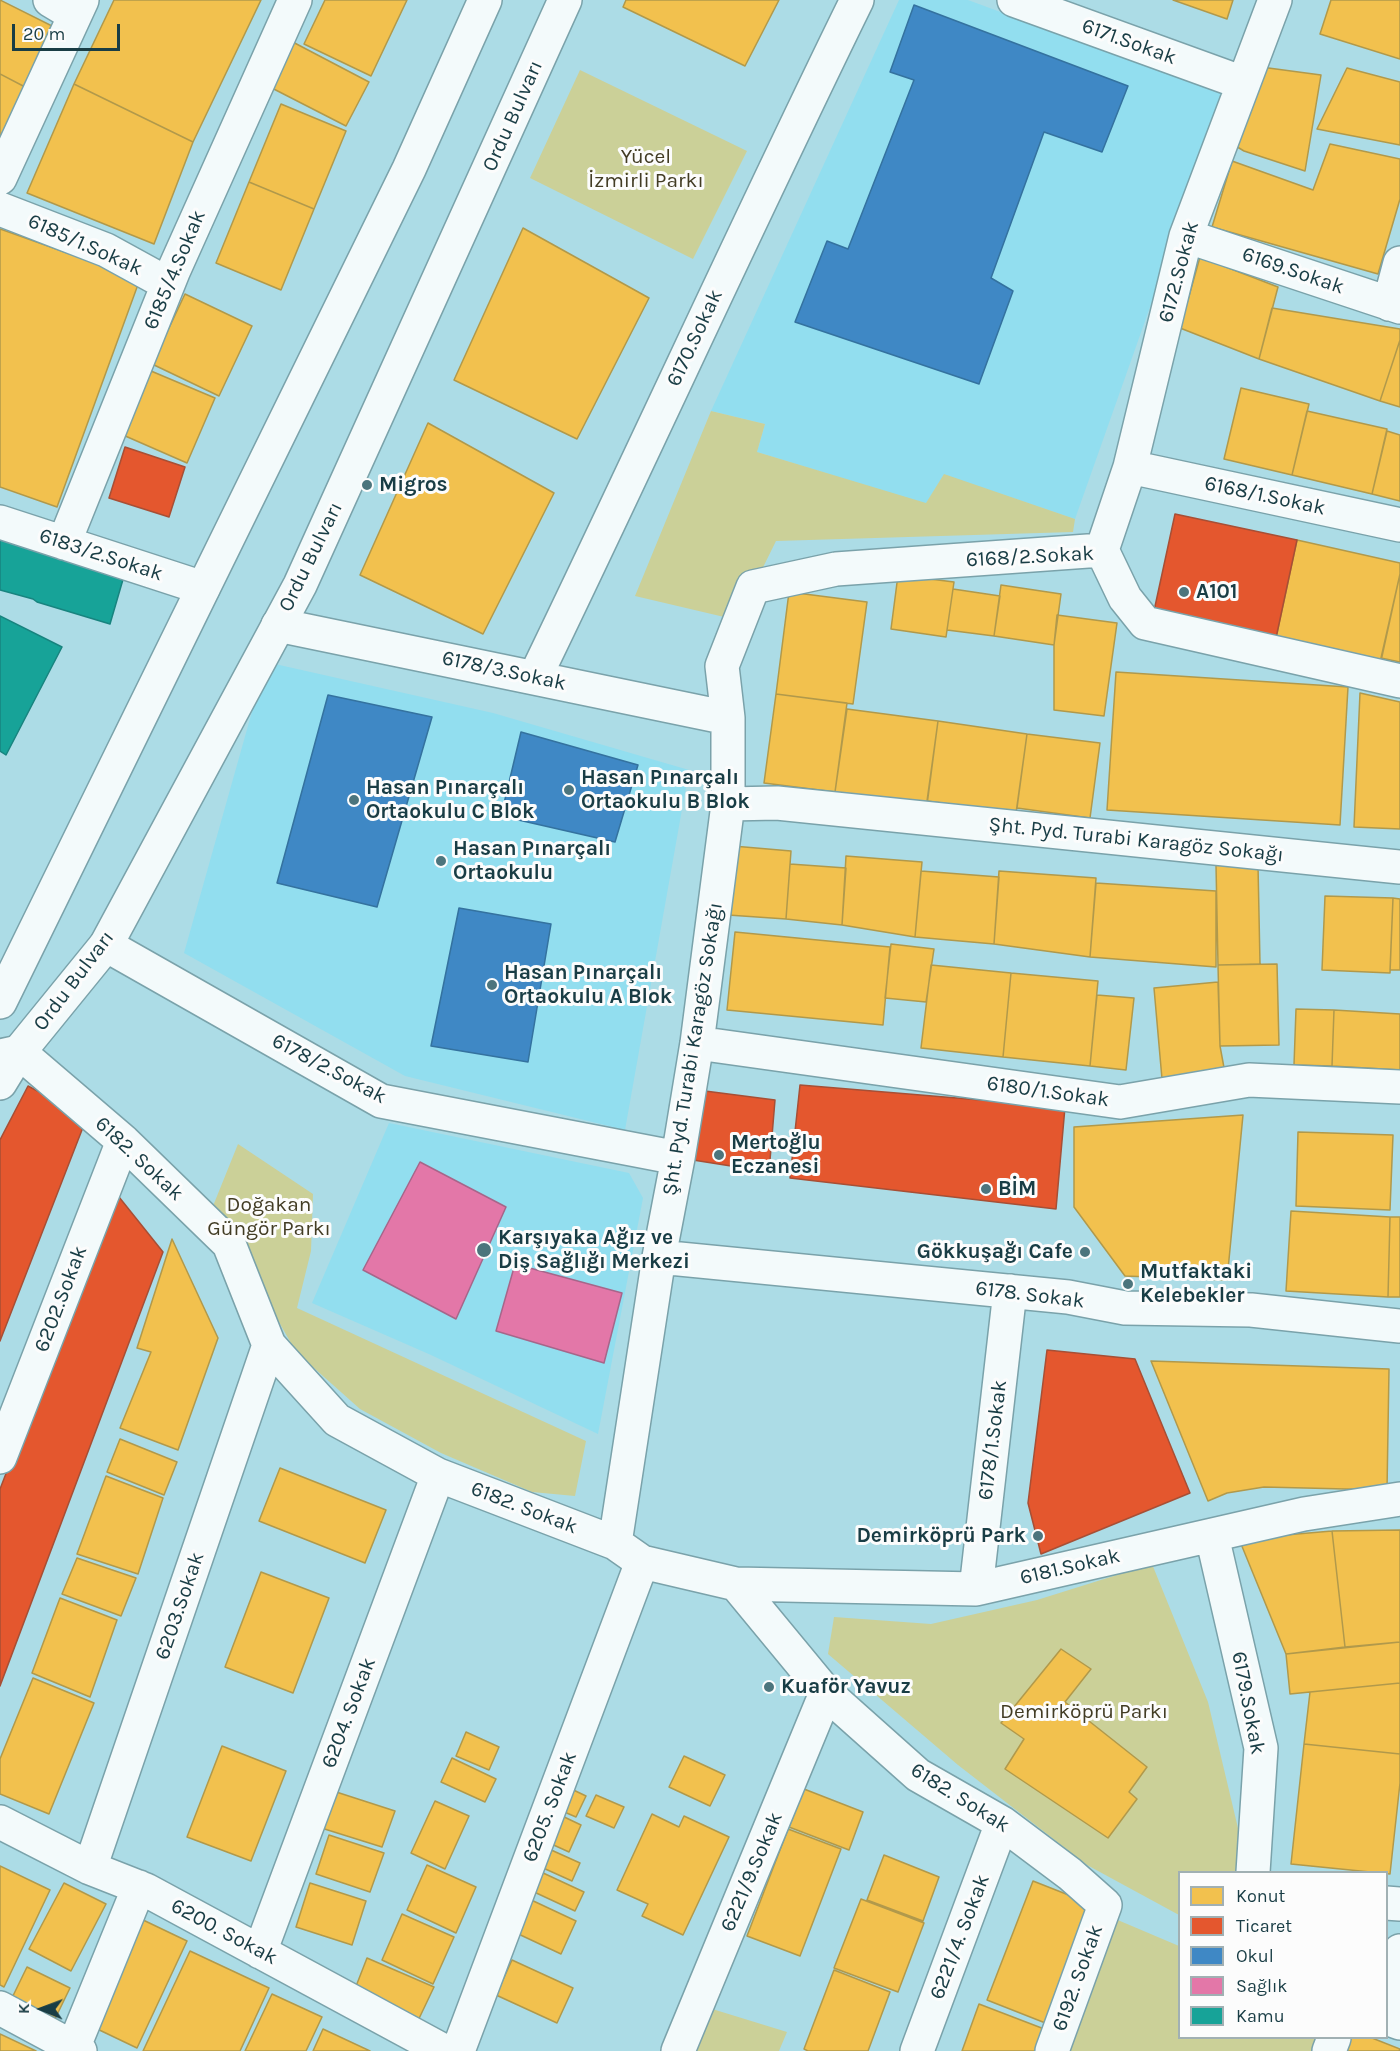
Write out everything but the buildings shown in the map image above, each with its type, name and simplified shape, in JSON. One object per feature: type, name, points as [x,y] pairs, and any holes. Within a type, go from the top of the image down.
[{"type":"street","name":"6185/4.Sokak","points":[[64,543],[168,284],[295,0]]},
{"type":"street","points":[[0,1002],[409,170],[485,0]]},
{"type":"street","name":"Ordu Bulvarı","points":[[0,1083],[10,1054],[106,945],[305,574],[565,0]]},
{"type":"street","name":"6170.Sokak","points":[[535,677],[857,0]]},
{"type":"street","name":"6171.Sokak","points":[[1014,0],[1243,83]]},
{"type":"street","name":"6172.Sokak","points":[[1102,550],[1130,467],[1186,236],[1275,0]]},
{"type":"street","points":[[0,178],[69,5]]},
{"type":"street","name":"6185/1.Sokak","points":[[0,209],[106,250],[168,284]]},
{"type":"street","name":"6169.Sokak","points":[[1186,236],[1395,305]]},
{"type":"street","points":[[1395,305],[1400,263]]},
{"type":"street","name":"6168/1.Sokak","points":[[1130,467],[1400,525]]},
{"type":"street","name":"6183/2.Sokak","points":[[0,522],[202,588]]},
{"type":"street","name":"6168/2.Sokak","points":[[728,718],[722,666],[753,587],[836,569],[1102,550],[1125,598],[1145,623],[1400,681]]},
{"type":"street","name":"6178/3.Sokak","points":[[278,625],[728,718]]},
{"type":"street","name":"Şht. Pyd. Turabi Karagöz Sokağı","points":[[615,1543],[659,1257],[697,1043],[728,804],[728,718]]},
{"type":"street","name":"Şht. Pyd. Turabi Karagöz Sokağı","points":[[728,804],[777,803],[1400,867]]},
{"type":"street","name":"6178/2.Sokak","points":[[106,945],[381,1101],[678,1158]]},
{"type":"street","name":"6180/1.Sokak","points":[[697,1043],[1120,1102],[1249,1080],[1400,1087]]},
{"type":"street","name":"6182. Sokak","points":[[10,1054],[123,1141],[229,1244],[270,1345],[338,1420],[438,1475],[615,1543],[642,1562],[736,1584],[826,1693],[918,1775],[1002,1823],[1070,1874],[1105,1905]]},
{"type":"street","name":"6202.Sokak","points":[[0,1456],[123,1141]]},
{"type":"street","name":"6178. Sokak","points":[[659,1257],[1068,1297],[1125,1308],[1251,1310],[1400,1326]]},
{"type":"street","name":"6178/1.Sokak","points":[[976,1589],[1010,1292]]},
{"type":"street","name":"6203.Sokak","points":[[90,1868],[270,1345]]},
{"type":"street","name":"6204. Sokak","points":[[260,1952],[438,1475]]},
{"type":"street","name":"6181.Sokak","points":[[736,1584],[976,1589],[1304,1514],[1400,1499]]},
{"type":"street","name":"6179.Sokak","points":[[1212,1536],[1261,1748],[1253,1871]]},
{"type":"street","name":"6205. Sokak","points":[[458,2051],[642,1562]]},
{"type":"street","name":"6221/9.Sokak","points":[[678,2051],[826,1693]]},
{"type":"street","name":"6200. Sokak","points":[[0,1822],[90,1868],[140,1887],[444,2051]]},
{"type":"street","name":"6221/4. Sokak","points":[[917,2051],[1002,1823]]},
{"type":"street","points":[[0,2008],[75,2050],[140,1887]]},
{"type":"street","name":"6192. Sokak","points":[[1052,2051],[1105,1905]]},
{"type":"street","points":[[1388,1993],[1400,1951]]},
{"type":"shaded area","points":[[899,0],[968,0],[1225,95],[1075,519],[944,475],[926,504],[757,452],[765,424],[711,411]]},
{"type":"shaded area","name":"Hasan Pınarçalı Ortaokulu","points":[[266,662],[493,713],[689,770],[625,1130],[405,1076],[184,953]]},
{"type":"shaded area","name":"Karşıyaka Ağız ve Diş Sağlığı Merkezi","points":[[389,1123],[629,1173],[643,1198],[598,1434],[431,1355],[312,1303]]},
{"type":"green space","name":"Yücel İzmirli Parkı","points":[[580,70],[747,151],[693,259],[530,178]]},
{"type":"green space","points":[[711,411],[765,424],[757,452],[926,503],[944,474],[1075,519],[1073,532],[776,541],[737,620],[635,596]]},
{"type":"green space","name":"Doğakan Güngör Parkı","points":[[238,1144],[313,1194],[311,1251],[297,1308],[586,1441],[575,1496],[532,1492],[441,1453],[360,1409],[296,1352],[213,1206]]},
{"type":"green space","name":"Demirköprü Parkı","points":[[1152,1564],[1208,1702],[1242,1845],[1262,1871],[1178,1871],[1178,1914],[1087,1865],[958,1765],[828,1654],[834,1617],[931,1624],[1037,1600]]},
{"type":"green space","points":[[1113,1918],[1178,1946],[1178,2039],[1320,2039],[1315,2051],[1063,2051]]},
{"type":"green space","points":[[709,2008],[787,2032],[779,2051],[695,2051]]},
{"type":"place","name":"Migros","points":[[367,485]]},
{"type":"place","name":"A101","points":[[1184,592]]},
{"type":"place","name":"Hasan Pınarçalı Ortaokulu B Blok","points":[[569,790]]},
{"type":"place","name":"Hasan Pınarçalı Ortaokulu C Blok","points":[[354,800]]},
{"type":"place","name":"Hasan Pınarçalı Ortaokulu","points":[[441,861]]},
{"type":"place","name":"Hasan Pınarçalı Ortaokulu A Blok","points":[[492,985]]},
{"type":"place","name":"Mertoğlu Eczanesi","points":[[719,1155]]},
{"type":"place","name":"BİM","points":[[986,1189]]},
{"type":"place","name":"Karşıyaka Ağız ve Diş Sağlığı Merkezi","points":[[484,1250]]},
{"type":"place","name":"Gökkuşağı Cafe","points":[[1085,1252]]},
{"type":"place","name":"Mutfaktaki Kelebekler","points":[[1128,1284]]},
{"type":"place","name":"Demirköprü Park","points":[[1038,1536]]},
{"type":"place","name":"Kuaför Yavuz","points":[[769,1687]]}]
